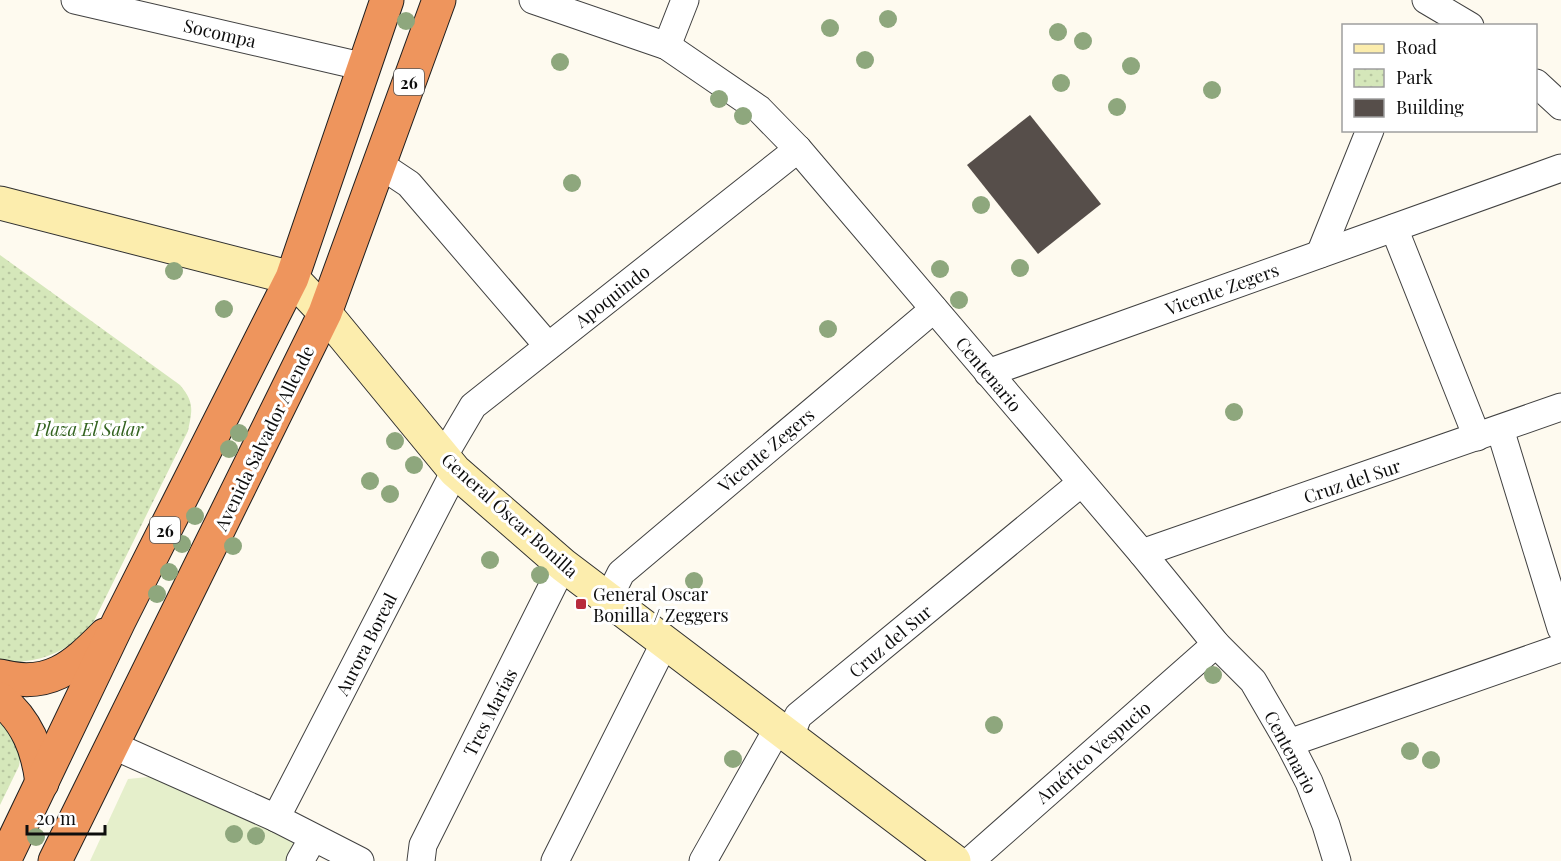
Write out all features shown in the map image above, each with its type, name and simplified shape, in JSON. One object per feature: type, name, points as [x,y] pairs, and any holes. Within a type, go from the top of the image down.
[{"type":"highway","name":"26","points":[[4,861],[119,621],[292,278],[387,0]]},
{"type":"highway","name":"Avenida Salvador Allende","points":[[55,861],[325,313],[439,0]]},
{"type":"highway","points":[[0,676],[14,680],[35,681],[57,674],[78,662],[119,621]]},
{"type":"highway","points":[[0,699],[18,716],[27,729],[40,764],[42,783]]},
{"type":"main road","points":[[0,203],[292,278]]},
{"type":"main road","name":"General Óscar Bonilla","points":[[292,278],[325,313],[449,464],[563,565],[954,861]]},
{"type":"street","name":"Socompa","points":[[75,0],[365,67]]},
{"type":"street","name":"Centenario","points":[[532,0],[667,46],[759,109],[798,149],[1142,553],[1216,644],[1252,681],[1289,743],[1322,814],[1338,861]]},
{"type":"street","points":[[667,46],[685,0]]},
{"type":"street","points":[[1427,10],[1465,24]]},
{"type":"street","points":[[1537,83],[1561,106]]},
{"type":"street","points":[[1320,254],[1369,132]]},
{"type":"street","name":"Apoquindo","points":[[449,464],[472,406],[798,149]]},
{"type":"street","points":[[380,164],[409,184],[548,346]]},
{"type":"street","name":"Vicente Zegers","points":[[988,373],[1561,168]]},
{"type":"street","points":[[1394,228],[1488,433],[1561,628]]},
{"type":"street","name":"Vicente Zegers","points":[[608,599],[621,573],[934,309]]},
{"type":"street","name":"Cruz del Sur","points":[[1142,553],[1561,407]]},
{"type":"street","name":"Aurora Boreal","points":[[276,818],[449,464]]},
{"type":"street","name":"Cruz del Sur","points":[[703,861],[784,733],[798,716],[1081,483]]},
{"type":"street","name":"Tres Marías","points":[[421,861],[423,845],[563,565]]},
{"type":"street","points":[[555,861],[665,642]]},
{"type":"street","name":"Américo Vespucio","points":[[969,861],[1216,644]]},
{"type":"street","points":[[1289,743],[1561,648]]},
{"type":"street","points":[[112,745],[276,818],[360,861]]},
{"type":"street","points":[[300,861],[313,838]]},
{"type":"green space","name":"Plaza El Salar","points":[[0,255],[180,385],[191,407],[188,431],[94,621],[80,637],[61,650],[41,658],[20,662],[0,660]]},
{"type":"green space","points":[[0,713],[21,752],[19,766],[0,805]]},
{"type":"green space","points":[[158,776],[301,840],[289,861],[90,861],[128,779]]},
{"type":"building","points":[[1030,115],[1101,204],[1038,254],[967,165]]},
{"type":"place","name":"General Oscar Bonilla / Zeggers","points":[[581,604]]}]
